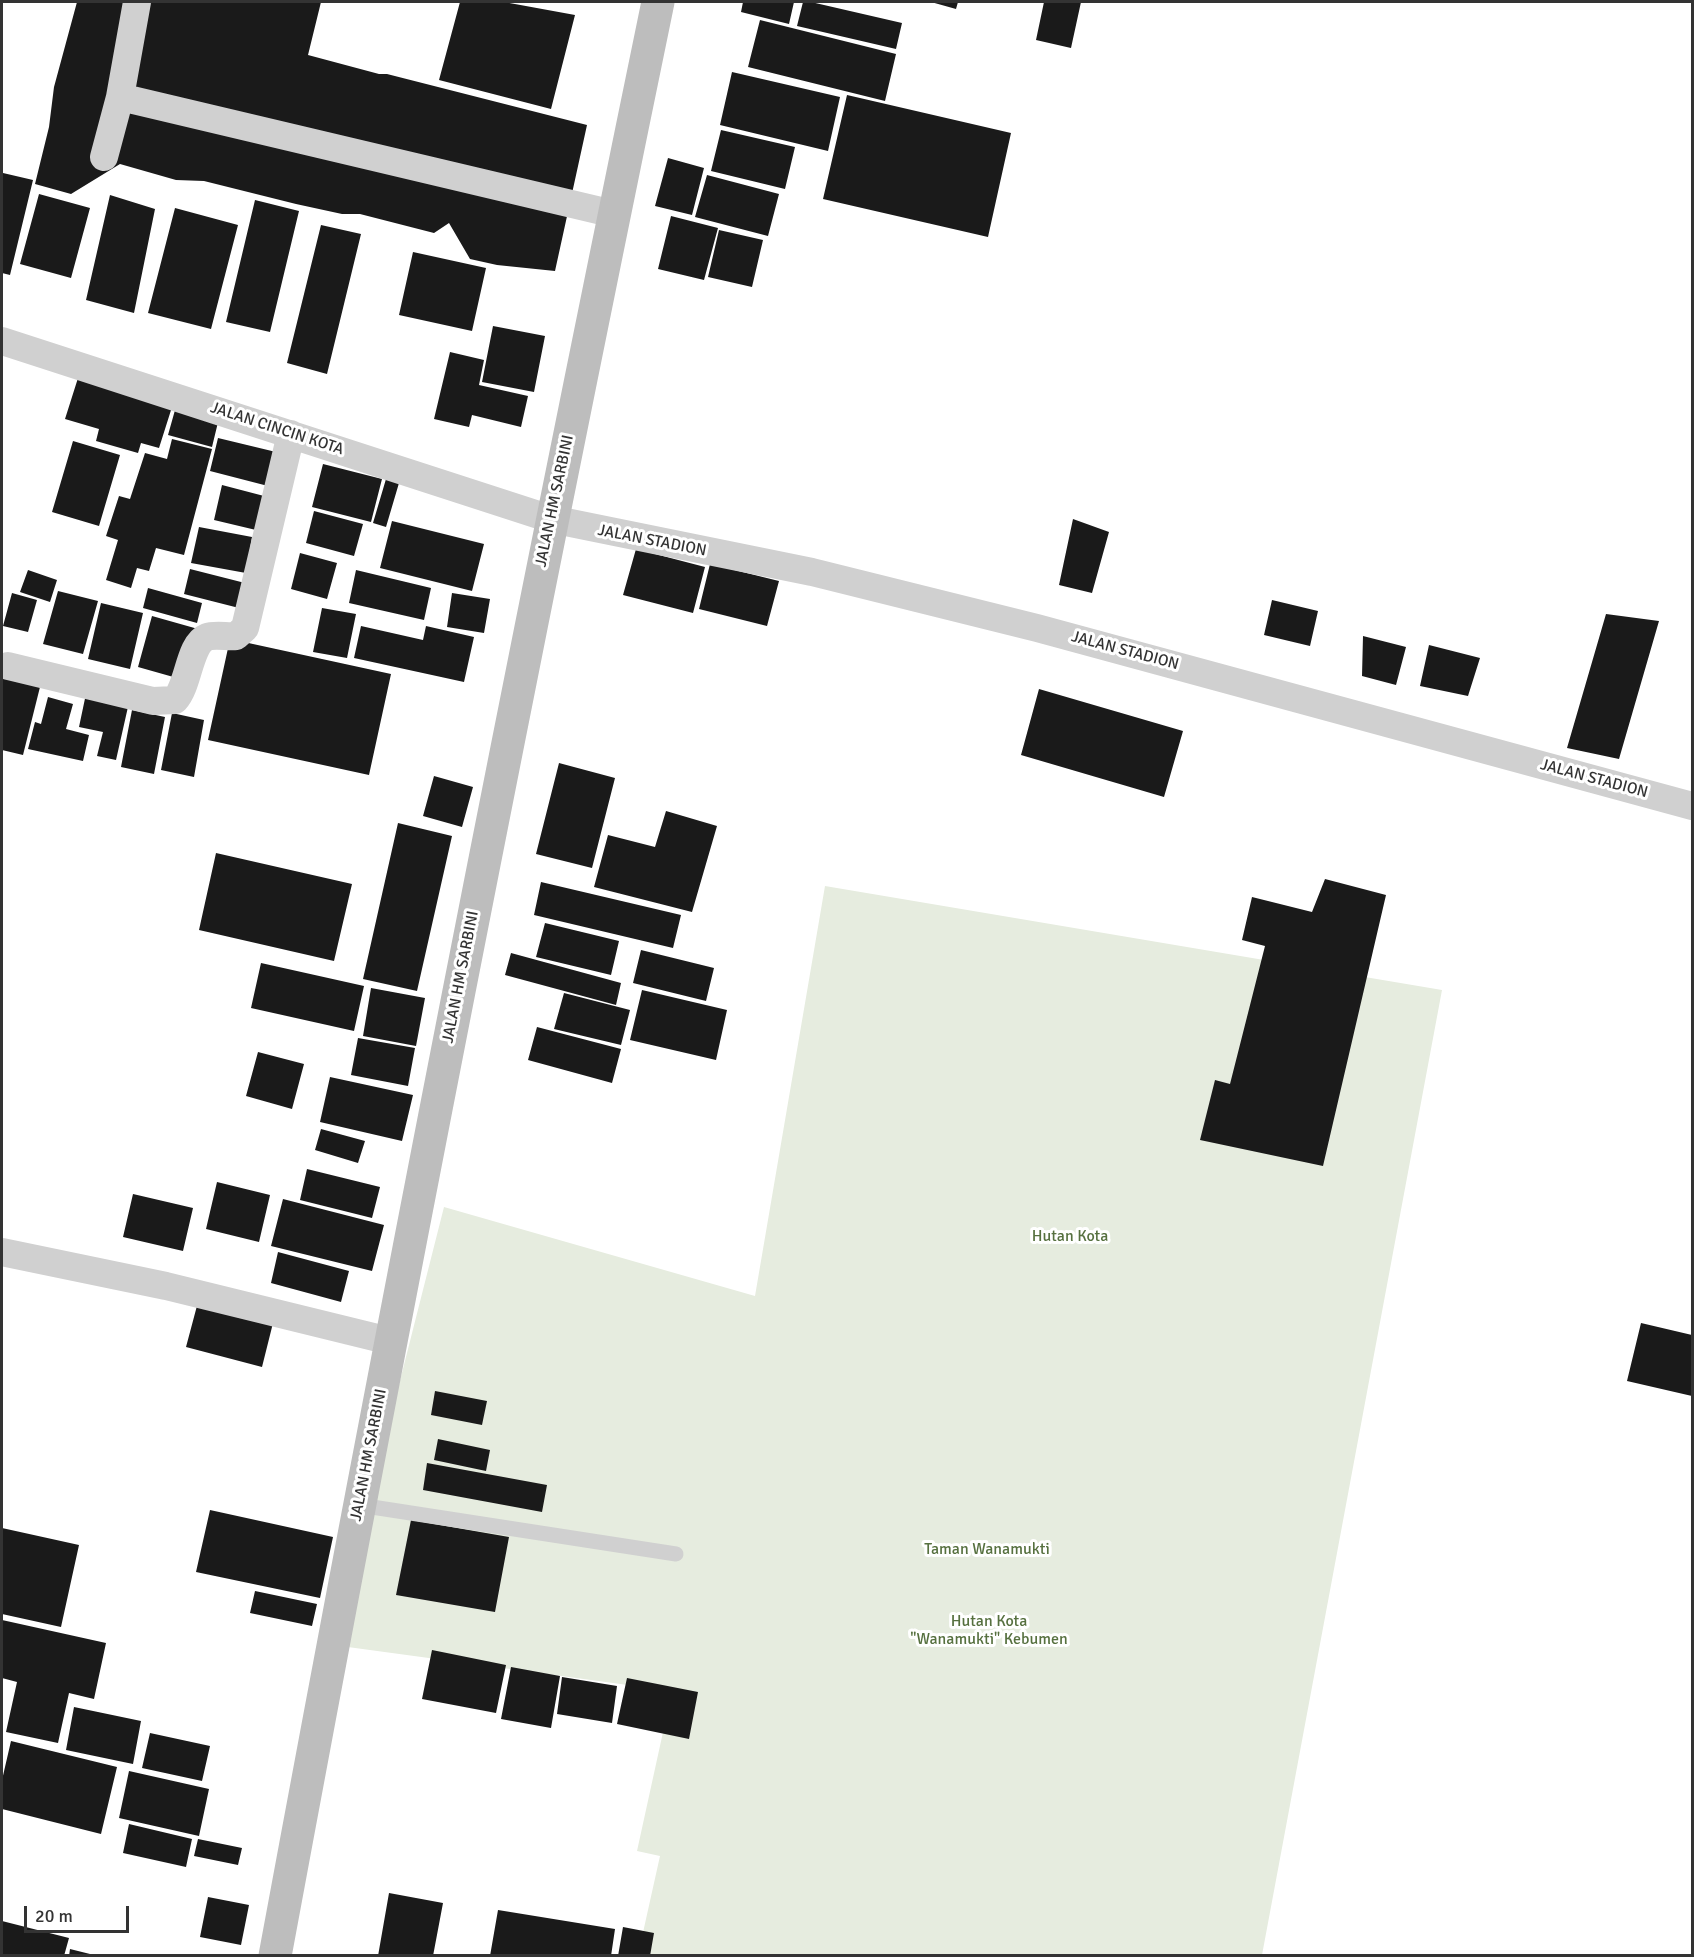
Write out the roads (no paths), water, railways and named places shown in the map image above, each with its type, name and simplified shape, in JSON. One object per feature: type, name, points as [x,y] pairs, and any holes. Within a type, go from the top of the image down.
[{"type":"main road","name":"JALAN HM SARBINI","points":[[275,1956],[390,1341],[551,519],[658,2]]},
{"type":"street","points":[[104,157],[120,97],[137,2]]},
{"type":"street","points":[[120,97],[614,214]]},
{"type":"street","name":"JALAN CINCIN KOTA","points":[[2,341],[551,519]]},
{"type":"street","points":[[8,666],[153,701],[175,700],[185,685],[197,647],[201,642],[208,637],[236,636],[245,628],[291,434]]},
{"type":"street","name":"JALAN STADION","points":[[551,519],[812,572],[1036,628],[1692,806]]},
{"type":"street","points":[[2,1252],[166,1286],[390,1341]]},
{"type":"lane","points":[[359,1505],[676,1554]]},
{"type":"park label","name":"Hutan Kota","points":[[1070,1237]]},
{"type":"park label","name":"Taman Wanamukti","points":[[987,1550]]},
{"type":"park label","name":"Hutan Kota \"Wanamukti\" Kebumen","points":[[989,1631]]}]
